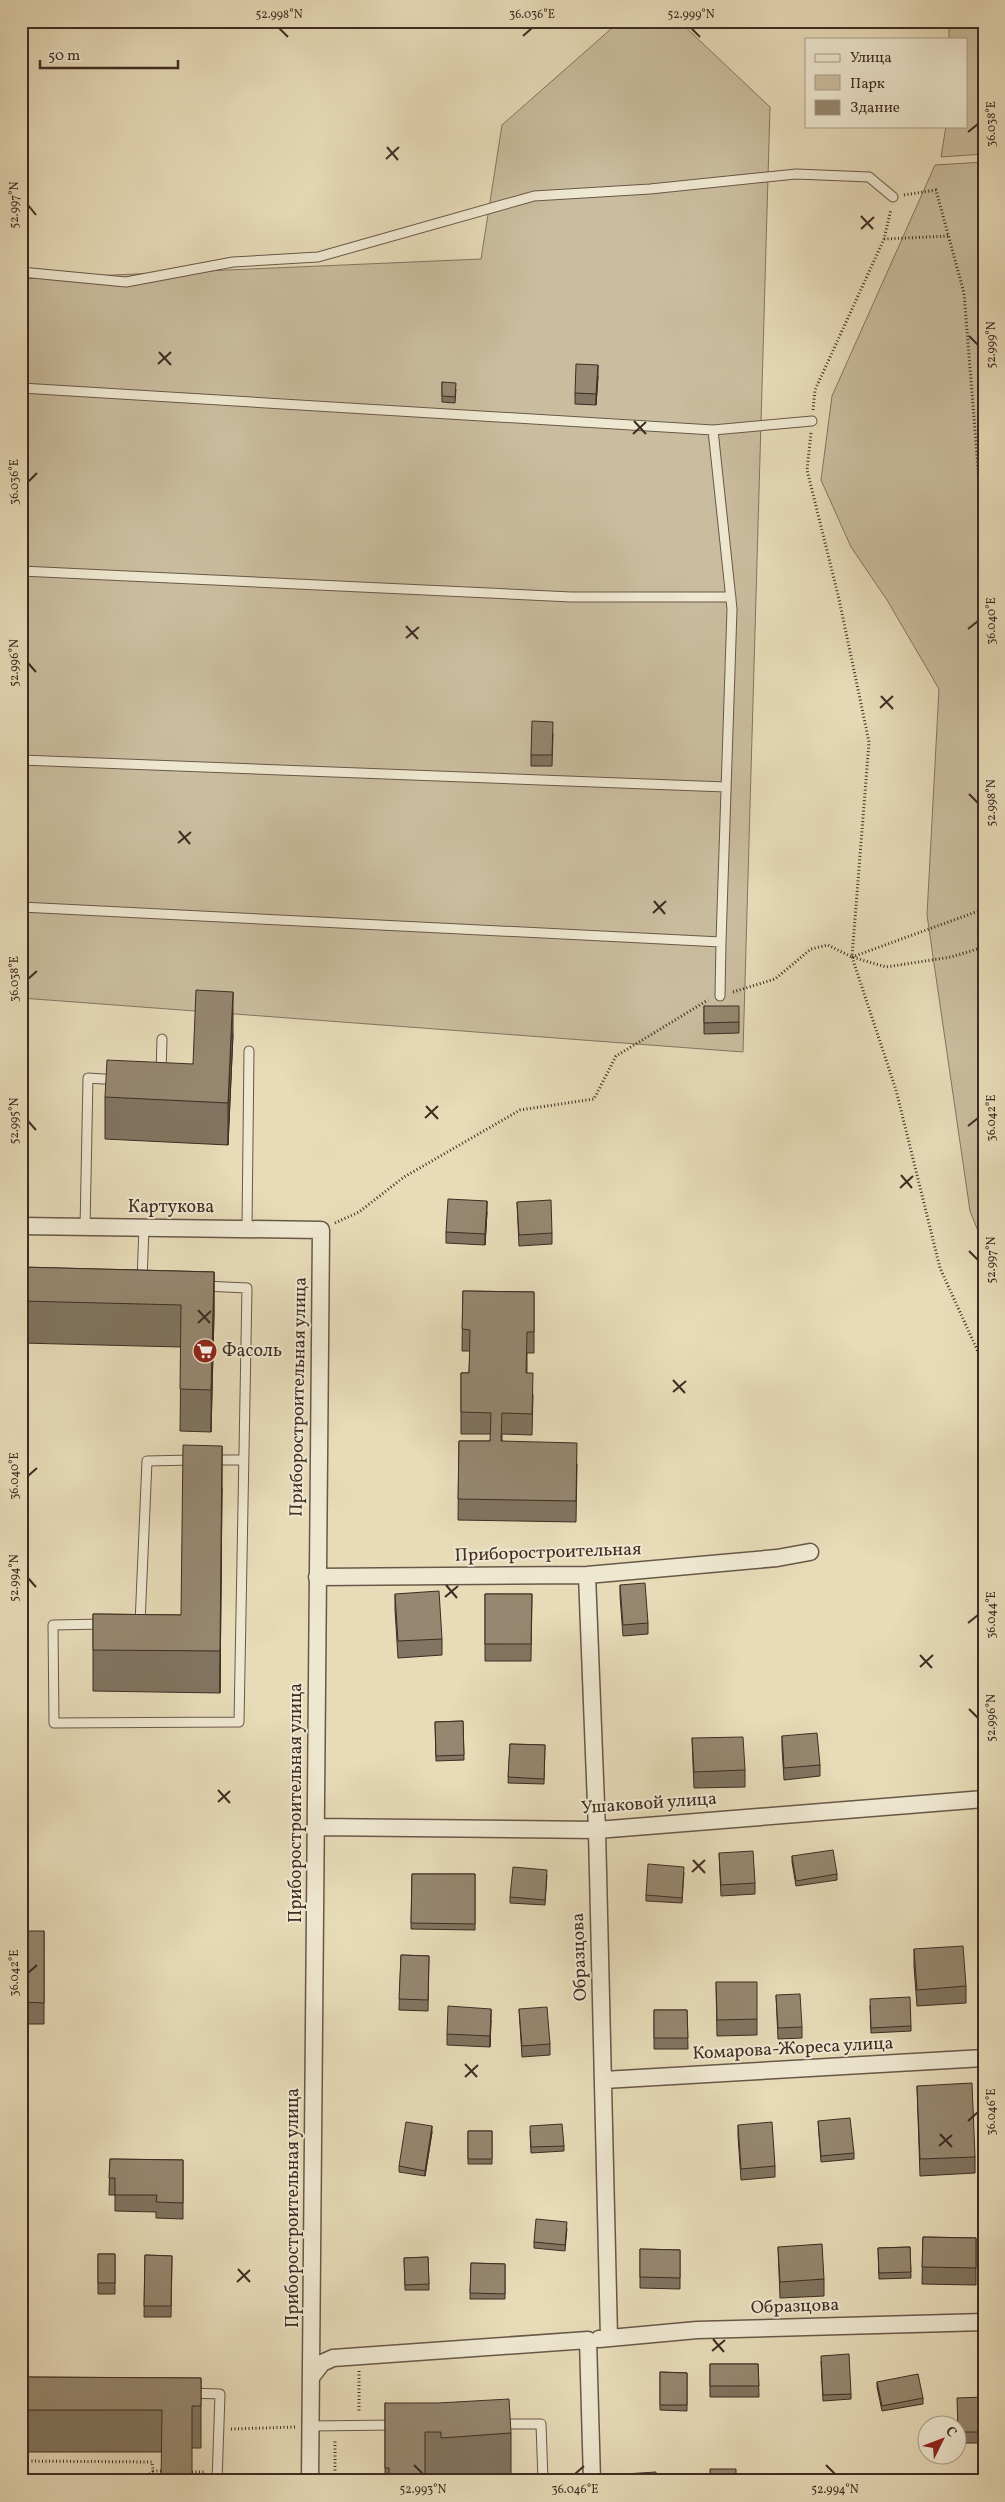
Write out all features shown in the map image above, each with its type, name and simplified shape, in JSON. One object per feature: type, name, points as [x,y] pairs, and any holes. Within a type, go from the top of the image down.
[{"type":"street","name":"Картукова","points":[[21,1226],[321,1230]]},
{"type":"street","name":"Приборостроительная улица","points":[[310,2481],[321,1230]]},
{"type":"street","name":"Приборостроительная","points":[[317,1577],[587,1575],[777,1558],[810,1552]]},
{"type":"street","name":"Образцова","points":[[587,1575],[597,1830],[609,2338]]},
{"type":"street","name":"Ушаковой улица","points":[[316,1827],[597,1830],[984,1799]]},
{"type":"street","name":"Комарова-Жореса улица","points":[[604,2080],[984,2058]]},
{"type":"street","name":"Образцова","points":[[588,2340],[697,2330],[984,2322]]},
{"type":"street","points":[[312,2376],[322,2363],[333,2358],[588,2340],[592,2481]]},
{"type":"lane","points":[[21,272],[126,282],[234,262],[318,257],[534,196],[650,189],[796,174],[869,176],[894,197]]},
{"type":"lane","points":[[21,388],[713,430],[812,421]]},
{"type":"lane","points":[[713,430],[731,597],[720,996]]},
{"type":"lane","points":[[21,571],[571,597],[731,597]]},
{"type":"lane","points":[[21,760],[726,787]]},
{"type":"lane","points":[[21,907],[721,942]]},
{"type":"lane","points":[[151,1082],[160,1082],[162,1039]]},
{"type":"lane","points":[[246,1228],[249,1051]]},
{"type":"lane","points":[[85,1228],[88,1078],[124,1080]]},
{"type":"lane","points":[[141,1284],[144,1227]]},
{"type":"lane","points":[[112,1624],[53,1625],[54,1724],[239,1722],[246,1288],[199,1286]]},
{"type":"lane","points":[[132,1624],[141,1624],[147,1461],[243,1460]]},
{"type":"lane","points":[[180,2393],[220,2394],[217,2481]]},
{"type":"lane","points":[[493,2424],[541,2424],[543,2481]]},
{"type":"lane","points":[[311,2426],[407,2425]]},
{"type":"path","points":[[984,543],[964,293],[936,190],[894,197],[884,239],[815,390],[807,470],[839,598],[869,742],[852,957],[896,1090],[940,1268],[984,1365]]},
{"type":"path","points":[[884,239],[949,236]]},
{"type":"path","points":[[852,957],[984,909]]},
{"type":"path","points":[[321,1230],[359,1212],[404,1177],[520,1110],[594,1099],[616,1056],[704,1001],[775,978],[811,949],[828,945],[852,957],[886,967],[951,956],[984,947]]},
{"type":"path","points":[[359,2356],[359,2426]]},
{"type":"path","points":[[219,2430],[311,2426]]},
{"type":"path","points":[[335,2426],[335,2481]]},
{"type":"path","points":[[21,2461],[152,2462],[153,2472]]},
{"type":"path","points":[[26,2481],[27,2461]]},
{"type":"path","points":[[142,2481],[153,2472],[162,2471]]},
{"type":"green space","points":[[620,21],[679,21],[770,107],[743,1052],[21,998],[21,279],[481,259],[502,125]]},
{"type":"green space","points":[[949,21],[984,21],[984,154],[941,157],[946,128],[968,128],[968,38],[949,38]]},
{"type":"green space","points":[[984,162],[984,1246],[970,1211],[927,915],[939,689],[887,600],[851,547],[821,480],[832,396],[935,165]]},
{"type":"building","points":[[576,364],[598,365],[596,394],[575,393]]},
{"type":"building","points":[[442,382],[456,383],[455,397],[442,396]]},
{"type":"building","points":[[532,721],[553,722],[552,755],[531,755]]},
{"type":"building","points":[[196,990],[233,992],[228,1103],[105,1097],[107,1060],[193,1064]]},
{"type":"building","points":[[704,1006],[739,1006],[739,1022],[704,1023]]},
{"type":"building","points":[[448,1199],[487,1201],[485,1234],[446,1232]]},
{"type":"building","points":[[551,1200],[552,1233],[519,1235],[517,1202]]},
{"type":"building","points":[[21,1267],[214,1272],[211,1390],[180,1389],[181,1305],[21,1301]]},
{"type":"building","points":[[463,1291],[534,1292],[534,1332],[527,1332],[526,1373],[533,1373],[532,1414],[502,1413],[501,1441],[577,1443],[576,1501],[458,1499],[459,1441],[490,1441],[491,1413],[461,1412],[461,1373],[469,1373],[470,1330],[462,1329]]},
{"type":"building","points":[[183,1445],[222,1446],[220,1651],[93,1650],[93,1614],[181,1615]]},
{"type":"building","points":[[645,1583],[648,1623],[623,1625],[620,1585]]},
{"type":"building","points":[[439,1591],[442,1639],[398,1641],[395,1594]]},
{"type":"building","points":[[485,1594],[532,1594],[531,1644],[485,1644]]},
{"type":"building","points":[[463,1721],[464,1755],[436,1756],[435,1722]]},
{"type":"building","points":[[817,1733],[820,1765],[784,1768],[782,1736]]},
{"type":"building","points":[[743,1737],[745,1770],[694,1772],[692,1738]]},
{"type":"building","points":[[510,1744],[545,1745],[544,1779],[508,1777]]},
{"type":"building","points":[[833,1850],[837,1874],[796,1881],[792,1856]]},
{"type":"building","points":[[753,1851],[755,1883],[721,1885],[719,1853]]},
{"type":"building","points":[[648,1864],[684,1867],[682,1898],[646,1895]]},
{"type":"building","points":[[513,1867],[547,1870],[545,1900],[510,1897]]},
{"type":"building","points":[[412,1874],[475,1874],[475,1924],[411,1923]]},
{"type":"building","points":[[25,1931],[44,1931],[44,2003],[22,2002],[21,1938],[25,1938]]},
{"type":"building","points":[[963,1946],[966,1986],[917,1990],[914,1949]]},
{"type":"building","points":[[401,1955],[429,1956],[428,2000],[399,1999]]},
{"type":"building","points":[[716,1982],[757,1982],[757,2019],[717,2020]]},
{"type":"building","points":[[800,1994],[802,2027],[778,2028],[776,1995]]},
{"type":"building","points":[[910,1997],[911,2026],[871,2028],[870,1999]]},
{"type":"building","points":[[448,2006],[491,2009],[490,2036],[447,2034]]},
{"type":"building","points":[[547,2007],[550,2044],[522,2046],[519,2009]]},
{"type":"building","points":[[654,2010],[687,2010],[688,2038],[654,2038]]},
{"type":"building","points":[[972,2083],[975,2157],[920,2159],[917,2086]]},
{"type":"building","points":[[850,2118],[854,2153],[821,2156],[818,2121]]},
{"type":"building","points":[[406,2122],[432,2126],[425,2171],[399,2166]]},
{"type":"building","points":[[772,2122],[775,2166],[741,2169],[738,2125]]},
{"type":"building","points":[[562,2124],[564,2146],[531,2147],[530,2126]]},
{"type":"building","points":[[468,2131],[492,2131],[492,2159],[468,2159]]},
{"type":"building","points":[[110,2159],[183,2160],[183,2203],[156,2202],[157,2195],[115,2195],[115,2178],[109,2178]]},
{"type":"building","points":[[536,2219],[567,2222],[565,2245],[534,2242]]},
{"type":"building","points":[[923,2237],[976,2238],[976,2268],[922,2267]]},
{"type":"building","points":[[822,2244],[824,2279],[780,2282],[778,2247]]},
{"type":"building","points":[[910,2247],[911,2272],[879,2273],[878,2248]]},
{"type":"building","points":[[640,2249],[680,2250],[680,2278],[640,2277]]},
{"type":"building","points":[[98,2254],[115,2254],[115,2283],[98,2283]]},
{"type":"building","points":[[145,2255],[172,2256],[171,2306],[144,2306]]},
{"type":"building","points":[[428,2257],[429,2284],[405,2285],[404,2258]]},
{"type":"building","points":[[471,2263],[505,2264],[505,2294],[470,2293]]},
{"type":"building","points":[[849,2354],[851,2394],[823,2395],[821,2356]]},
{"type":"building","points":[[710,2364],[758,2364],[759,2386],[710,2386]]},
{"type":"building","points":[[660,2372],[687,2373],[687,2405],[660,2405]]},
{"type":"building","points":[[918,2374],[923,2398],[882,2406],[877,2382]]},
{"type":"building","points":[[21,2377],[201,2378],[201,2406],[192,2406],[192,2481],[161,2481],[162,2410],[21,2410]]},
{"type":"building","points":[[984,2397],[984,2432],[968,2432],[968,2414],[957,2414],[957,2398]]},
{"type":"building","points":[[509,2399],[511,2433],[441,2438],[441,2432],[425,2432],[425,2481],[389,2481],[389,2468],[385,2468],[385,2403],[438,2403]]},
{"type":"building","points":[[710,2469],[736,2469],[736,2481],[710,2481]]},
{"type":"building","points":[[656,2472],[656,2481],[625,2481],[624,2474]]},
{"type":"place","name":"Фасоль","points":[[205,1351]]}]
